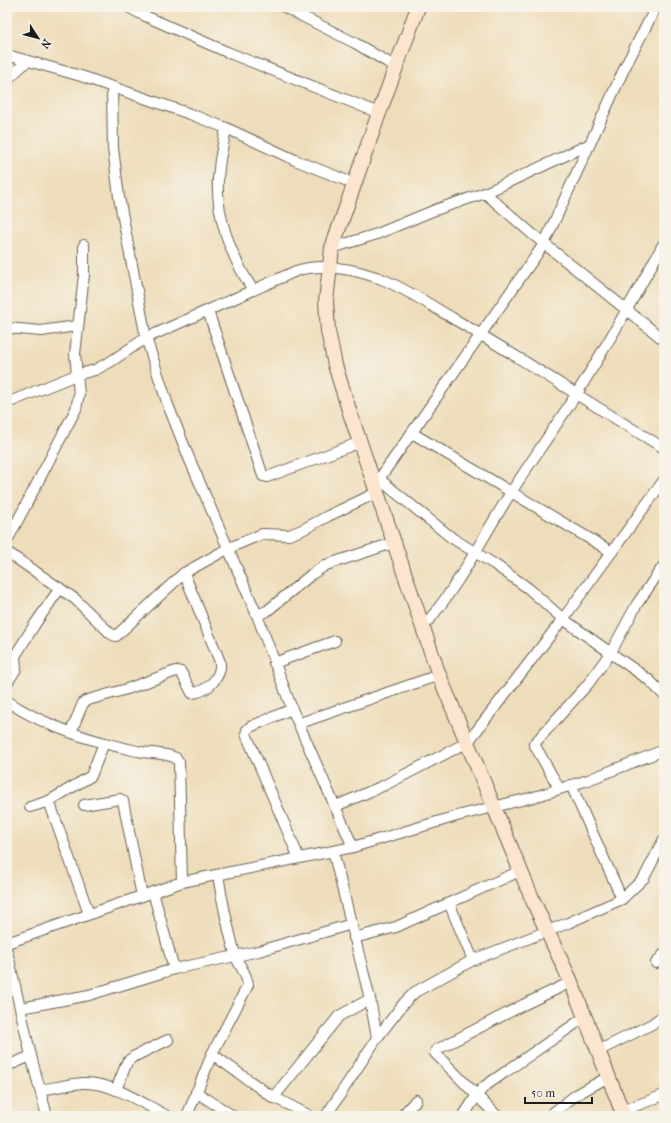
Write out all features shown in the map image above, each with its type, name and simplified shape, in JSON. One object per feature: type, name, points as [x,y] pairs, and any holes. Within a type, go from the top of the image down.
[{"type":"street","points":[[128,7],[226,52],[379,113]]},
{"type":"street","points":[[284,7],[355,43],[396,66]]},
{"type":"street","points":[[418,7],[332,248],[326,301],[328,331],[335,365],[361,442],[378,485],[393,543],[439,675],[468,742],[520,871],[571,982],[623,1113],[664,1095]]},
{"type":"street","points":[[7,552],[38,575],[60,588],[93,615],[111,634],[116,636],[184,573],[229,548],[262,534],[289,535],[302,530],[328,516],[378,485],[412,433],[544,244],[656,7]]},
{"type":"street","points":[[7,55],[26,62],[81,76],[226,128],[295,160],[355,184]]},
{"type":"street","points":[[7,80],[26,62]]},
{"type":"street","points":[[112,87],[113,148],[119,197],[146,338],[168,405],[189,458],[257,615],[292,708],[300,723],[353,847]]},
{"type":"street","points":[[226,128],[218,169],[220,210],[224,230],[233,253],[241,272],[253,290]]},
{"type":"street","points":[[332,248],[377,234],[435,210],[484,193],[590,144]]},
{"type":"street","points":[[484,193],[544,244],[664,340]]},
{"type":"street","points":[[422,628],[439,609],[512,491],[576,394],[628,310],[664,243]]},
{"type":"street","points":[[7,541],[76,409],[79,394],[75,354],[84,275],[84,245]]},
{"type":"street","points":[[7,403],[76,375],[95,370],[146,338],[253,290],[306,268],[330,267],[353,270],[398,287],[481,334],[664,448]]},
{"type":"street","points":[[208,311],[263,476],[267,477],[361,442]]},
{"type":"street","points":[[7,328],[42,331],[77,326]]},
{"type":"street","points":[[412,433],[512,491],[612,552]]},
{"type":"street","points":[[336,806],[385,784],[468,742],[563,619],[664,480]]},
{"type":"street","points":[[378,485],[452,538],[475,551],[528,588],[563,619],[649,680],[664,695]]},
{"type":"street","points":[[257,615],[267,611],[312,574],[326,565],[393,543]]},
{"type":"street","points":[[559,788],[534,744],[588,684],[610,652],[638,604],[664,564]]},
{"type":"street","points":[[71,732],[83,703],[88,700],[127,689],[176,671],[181,672],[192,693],[212,685],[219,672],[220,662],[184,573]]},
{"type":"street","points":[[7,683],[16,669],[15,656],[60,588]]},
{"type":"street","points":[[274,663],[335,641]]},
{"type":"street","points":[[300,723],[439,675]]},
{"type":"street","points":[[7,701],[32,716],[71,732],[104,743],[176,758],[179,762],[182,882]]},
{"type":"street","points":[[292,708],[250,727],[246,734],[299,858]]},
{"type":"street","points":[[30,807],[49,801],[91,776],[104,743]]},
{"type":"street","points":[[7,943],[182,882],[353,847],[457,816],[495,808],[571,784],[664,750]]},
{"type":"street","points":[[571,784],[622,899]]},
{"type":"street","points":[[84,805],[120,799],[124,801],[142,896]]},
{"type":"street","points":[[49,801],[89,914]]},
{"type":"street","points":[[326,1116],[377,1038],[404,1003],[416,992],[473,960],[622,899],[644,878],[664,839]]},
{"type":"street","points":[[332,851],[352,924],[354,938],[370,999],[377,1038]]},
{"type":"street","points":[[354,938],[396,927],[520,871]]},
{"type":"street","points":[[187,1116],[212,1054],[245,994],[248,985],[247,978],[236,956],[223,904],[218,874]]},
{"type":"street","points":[[153,892],[174,969]]},
{"type":"street","points":[[449,903],[473,960]]},
{"type":"street","points":[[21,1008],[89,995],[174,969],[236,956],[352,924]]},
{"type":"street","points":[[7,951],[31,1056],[47,1116]]},
{"type":"street","points":[[656,963],[664,954]]},
{"type":"street","points":[[497,1116],[435,1053],[436,1050],[571,982]]},
{"type":"street","points":[[273,1098],[334,1022],[340,1016],[370,999]]},
{"type":"street","points":[[598,1051],[652,1024],[664,1015]]},
{"type":"street","points":[[462,1116],[470,1107],[475,1095],[496,1076],[585,1017]]},
{"type":"street","points":[[116,1090],[127,1062],[132,1057],[168,1040]]},
{"type":"street","points":[[212,1054],[273,1098],[310,1116]]},
{"type":"street","points":[[7,1066],[31,1056]]},
{"type":"street","points":[[549,1116],[576,1095],[608,1077]]},
{"type":"street","points":[[40,1090],[84,1083],[116,1090],[167,1116]]},
{"type":"street","points":[[196,1092],[233,1116]]},
{"type":"street","points":[[402,1116],[416,1100]]}]
